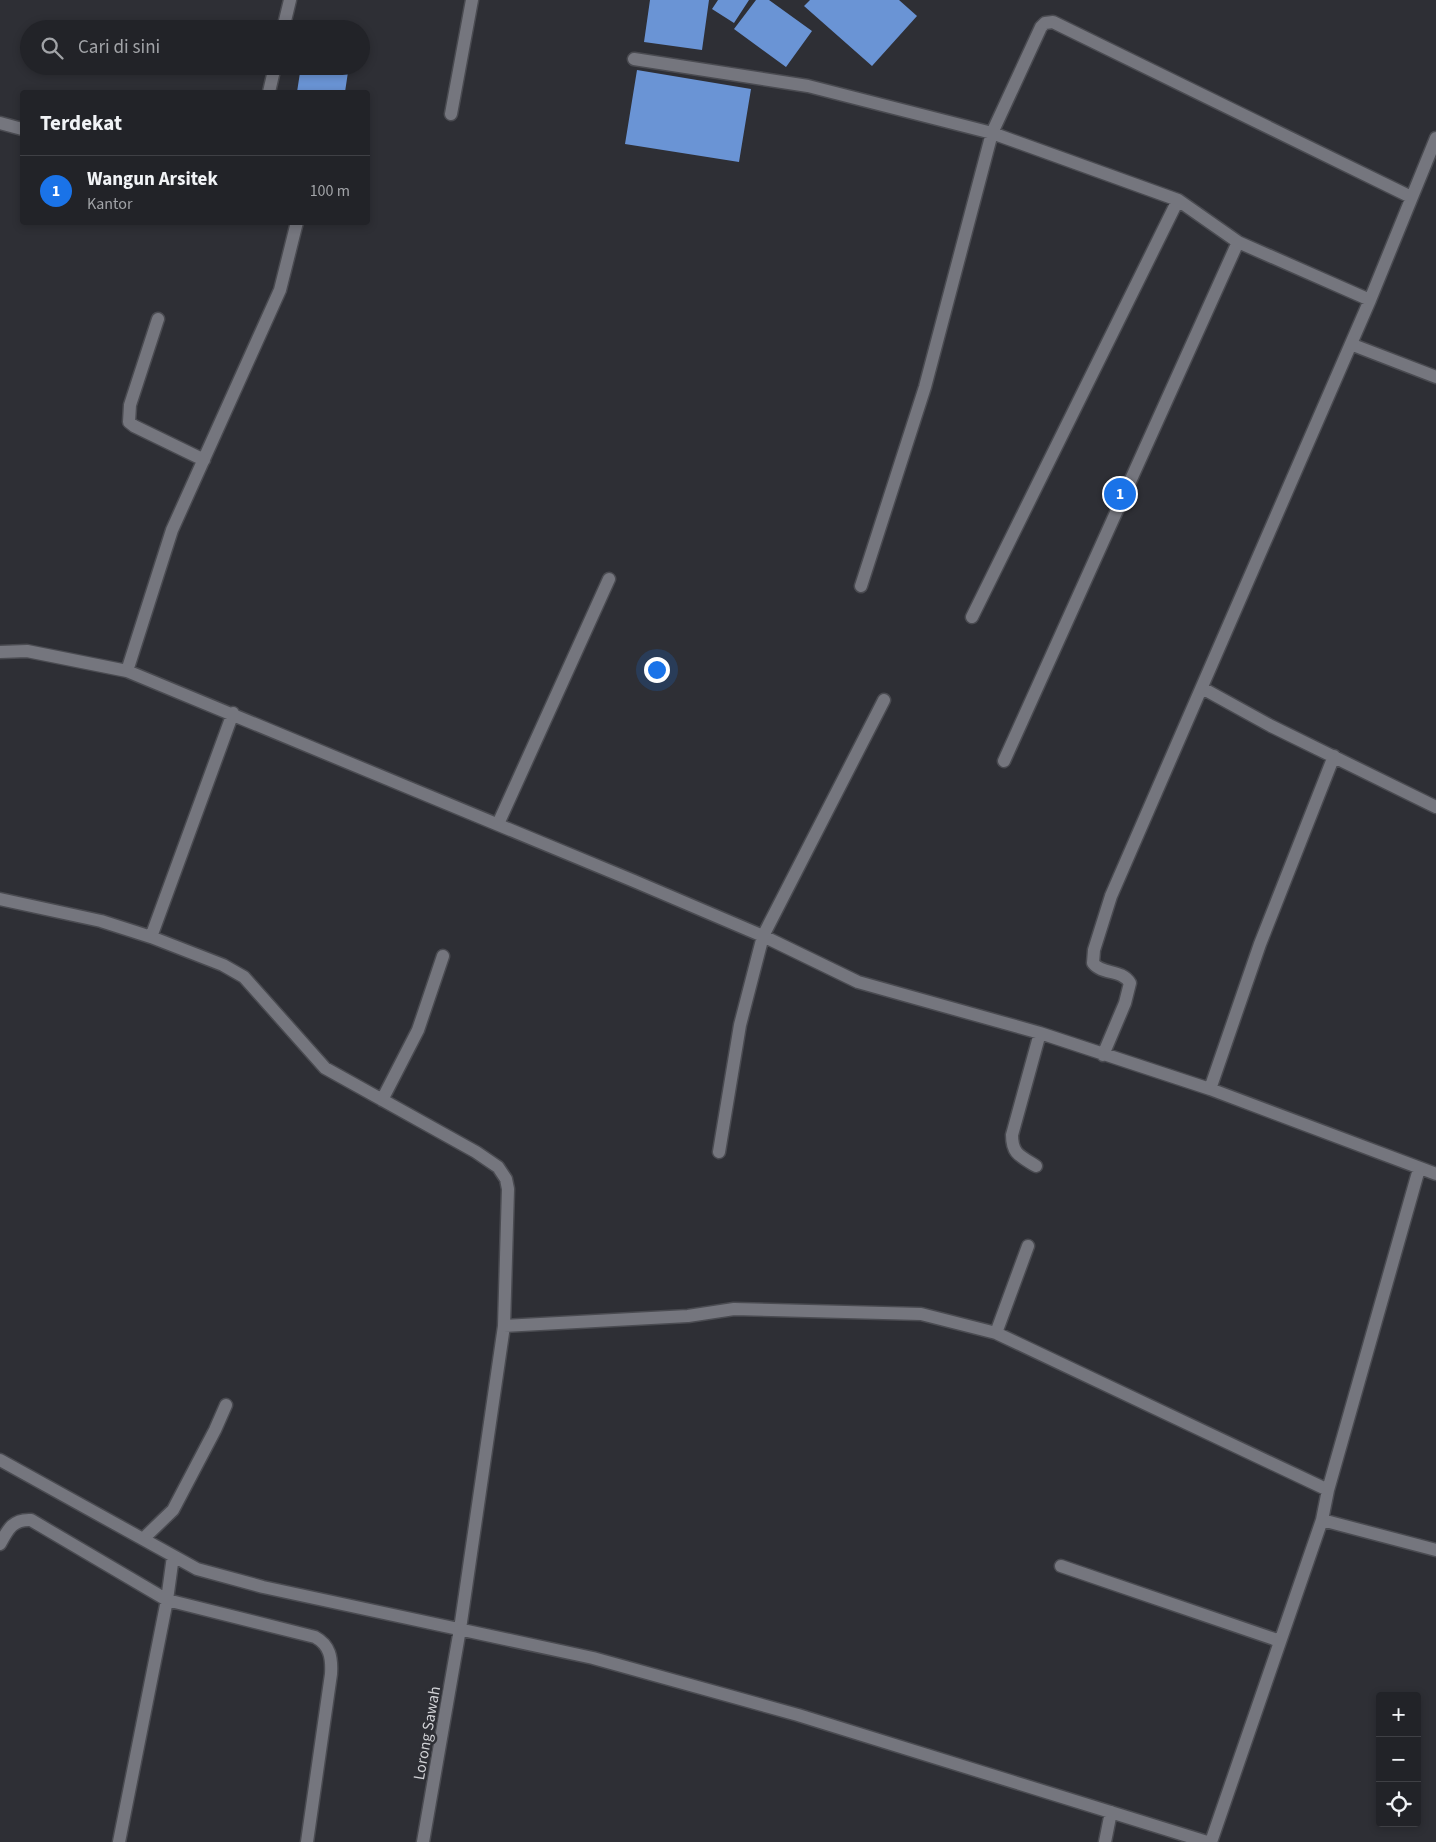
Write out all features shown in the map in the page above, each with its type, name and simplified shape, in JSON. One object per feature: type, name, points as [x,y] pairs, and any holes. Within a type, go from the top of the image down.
[{"type":"street","points":[[285,20],[290,0]]},
{"type":"street","points":[[451,114],[472,0]]},
{"type":"street","points":[[861,586],[925,387],[992,133],[1041,27],[1045,24],[1053,22],[1412,196]]},
{"type":"street","points":[[634,59],[808,86],[992,133],[1178,200],[1238,242],[1370,300]]},
{"type":"street","points":[[269,90],[273,75]]},
{"type":"street","points":[[0,123],[20,128]]},
{"type":"street","points":[[1103,1054],[1124,1004],[1130,983],[1123,976],[1098,969],[1093,963],[1094,950],[1122,867],[1353,345],[1436,138]]},
{"type":"street","points":[[972,617],[1178,200]]},
{"type":"street","points":[[127,671],[172,530],[280,290],[296,225]]},
{"type":"street","points":[[1004,761],[1238,242]]},
{"type":"street","points":[[158,318],[130,405],[129,422],[204,460]]},
{"type":"street","points":[[1353,345],[1436,377]]},
{"type":"street","points":[[498,824],[609,579]]},
{"type":"street","points":[[0,652],[27,651],[127,671],[763,936],[858,982],[1040,1033],[1210,1089],[1436,1174]]},
{"type":"street","points":[[1202,688],[1271,726],[1436,806]]},
{"type":"street","points":[[720,1152],[740,1025],[763,936],[884,700]]},
{"type":"street","points":[[151,937],[233,714]]},
{"type":"street","points":[[1210,1089],[1260,944],[1334,756]]},
{"type":"street","name":"Lorong Sawah","points":[[0,899],[101,921],[151,937],[223,965],[244,977],[325,1068],[476,1152],[498,1168],[506,1179],[508,1200],[504,1326],[460,1629],[423,1842]]},
{"type":"street","points":[[382,1100],[418,1030],[443,956]]},
{"type":"street","points":[[1036,1166],[1018,1156],[1012,1146],[1012,1134],[1040,1033]]},
{"type":"street","points":[[1211,1842],[1322,1520],[1328,1490],[1420,1169]]},
{"type":"street","points":[[996,1333],[1028,1246]]},
{"type":"street","points":[[504,1326],[688,1316],[734,1309],[921,1314],[996,1333],[1328,1490]]},
{"type":"street","points":[[143,1538],[173,1510],[226,1405]]},
{"type":"street","points":[[0,1460],[198,1569],[262,1587],[593,1658],[798,1715],[1207,1842]]},
{"type":"street","points":[[0,1544],[13,1523],[20,1519],[32,1520],[167,1600],[315,1637],[326,1645],[332,1662],[331,1674],[307,1842]]},
{"type":"street","points":[[1322,1520],[1436,1550]]},
{"type":"street","points":[[119,1842],[167,1600],[173,1556]]},
{"type":"street","points":[[1061,1566],[1280,1641]]},
{"type":"street","points":[[1105,1842],[1111,1812]]},
{"type":"building","points":[[650,0],[709,0],[702,50],[644,42]]},
{"type":"building","points":[[718,0],[749,0],[734,23],[712,9]]},
{"type":"building","points":[[756,0],[769,0],[812,31],[786,67],[734,29]]},
{"type":"building","points":[[810,0],[899,0],[917,16],[872,66],[804,6]]},
{"type":"building","points":[[637,70],[751,89],[739,162],[625,144]]},
{"type":"building","points":[[300,75],[348,75],[345,90],[297,90]]},
{"type":"place","name":"Wangun Arsitek","points":[[1120,494]]}]
